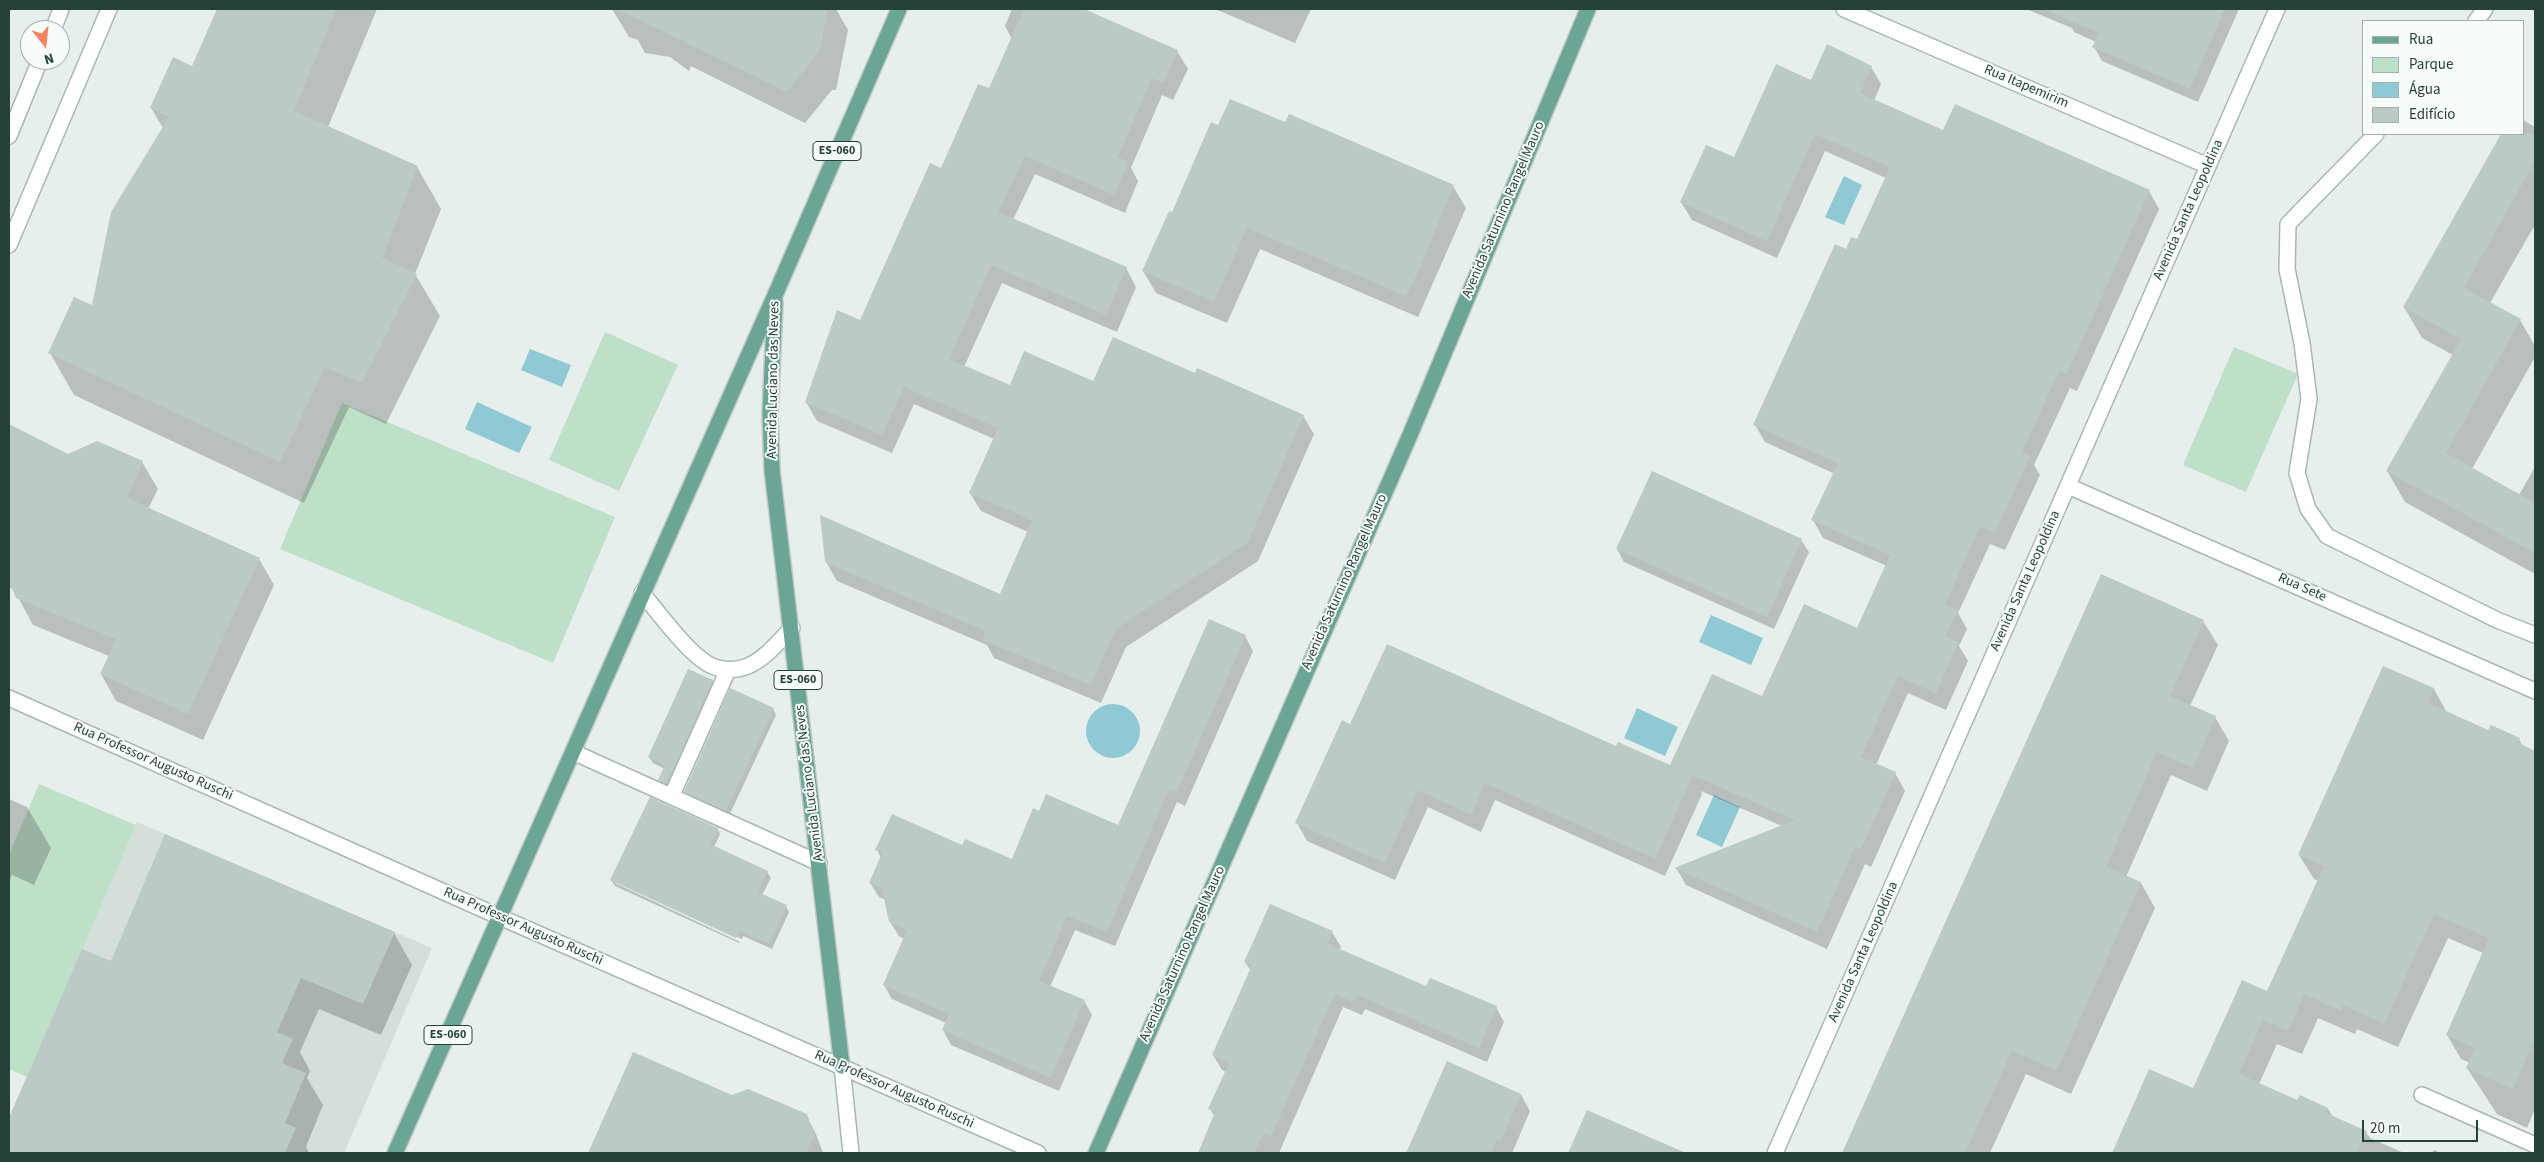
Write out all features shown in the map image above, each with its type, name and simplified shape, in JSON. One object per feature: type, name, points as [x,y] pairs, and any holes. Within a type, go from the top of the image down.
[{"type":"main road","name":"ES-060","points":[[396,1153],[776,293],[899,9]]},
{"type":"main road","name":"Avenida Saturnino Rangel Mauro","points":[[1096,1153],[1410,434],[1588,9]]},
{"type":"main road","name":"Avenida Luciano das Neves","points":[[776,293],[770,414],[772,470],[842,1066]]},
{"type":"street","points":[[9,245],[109,9]]},
{"type":"street","name":"Rua Itapemirim","points":[[1844,9],[2208,166]]},
{"type":"street","name":"Avenida Santa Leopoldina","points":[[1775,1153],[2277,9]]},
{"type":"street","points":[[2477,20],[2485,9]]},
{"type":"street","points":[[9,136],[36,70]]},
{"type":"street","points":[[2375,135],[2288,224],[2286,269],[2302,343],[2309,398],[2297,473],[2308,509],[2327,536],[2497,620],[2535,635]]},
{"type":"street","name":"Rua Sete","points":[[2068,486],[2535,691]]},
{"type":"street","points":[[642,594],[700,658],[708,664],[728,670],[750,665],[762,658],[792,628]]},
{"type":"street","points":[[672,795],[728,670]]},
{"type":"street","name":"Rua Professor Augusto Ruschi","points":[[9,698],[500,917],[1038,1153]]},
{"type":"street","points":[[573,752],[672,795],[819,863]]},
{"type":"street","name":"Avenida Luciano das Neves","points":[[842,1066],[851,1153]]},
{"type":"street","points":[[2422,1095],[2535,1145]]},
{"type":"shaded area","points":[[137,822],[432,948],[344,1153],[9,1153],[9,1118]]},
{"type":"green space","points":[[605,332],[678,365],[619,491],[549,460]]},
{"type":"green space","points":[[2234,347],[2298,374],[2246,492],[2183,465]]},
{"type":"green space","points":[[342,403],[615,517],[553,663],[280,549]]},
{"type":"green space","points":[[39,784],[136,825],[27,1077],[9,1069],[9,855]]},
{"type":"water","points":[[1844,176],[1862,185],[1844,225],[1825,217]]},
{"type":"water","points":[[530,349],[571,365],[562,387],[521,370]]},
{"type":"water","points":[[477,402],[532,427],[519,453],[465,429]]},
{"type":"water","points":[[1711,615],[1763,638],[1751,665],[1699,642]]},
{"type":"water","points":[[1108,704],[1118,704],[1128,708],[1136,716],[1140,731],[1136,746],[1128,754],[1118,758],[1108,758],[1098,754],[1090,746],[1086,736],[1086,726],[1090,716],[1098,708]]},
{"type":"water","points":[[1637,708],[1678,727],[1665,756],[1624,738]]},
{"type":"water","points":[[1714,795],[1740,807],[1722,847],[1696,835]]},
{"type":"building","points":[[217,9],[336,9],[294,111],[418,166],[382,258],[417,274],[362,383],[325,367],[280,462],[48,353],[74,297],[92,305],[111,212],[169,117],[150,108],[173,57],[192,66]]},
{"type":"building","points":[[617,9],[828,9],[820,50],[787,92]]},
{"type":"building","points":[[1024,9],[1084,9],[1178,50],[1163,83],[1152,78],[1118,157],[1128,162],[1114,195],[1025,156],[998,212],[1127,267],[1106,315],[991,265],[949,359],[1010,385],[1024,351],[1093,381],[1113,337],[1195,373],[1197,368],[1304,415],[1248,542],[1116,629],[1091,685],[982,640],[986,631],[825,562],[820,515],[1000,594],[1032,520],[969,493],[998,428],[904,387],[882,435],[805,402],[837,310],[860,320],[930,163],[941,168],[978,84],[989,88]]},
{"type":"building","points":[[2043,9],[2225,9],[2190,89],[2092,47],[2099,33]]},
{"type":"building","points":[[1827,44],[1872,66],[1860,93],[1943,130],[1955,104],[2150,190],[2067,374],[2059,371],[2022,452],[2030,456],[1995,533],[1980,527],[1945,604],[1958,610],[1945,636],[1959,642],[1936,693],[1898,676],[1861,757],[1896,772],[1861,849],[1855,847],[1817,932],[1674,868],[1795,820],[1693,775],[1655,859],[1485,783],[1471,815],[1418,790],[1385,863],[1295,823],[1342,720],[1350,724],[1387,644],[1616,746],[1618,742],[1670,765],[1712,674],[1762,696],[1804,604],[1857,628],[1890,555],[1811,520],[1838,463],[1753,425],[1835,244],[1846,249],[1851,237],[1857,239],[1890,167],[1815,134],[1767,241],[1680,202],[1706,145],[1734,157],[1776,64],[1811,80]]},
{"type":"building","points":[[1230,99],[1285,122],[1289,114],[1454,185],[1419,270],[1406,296],[1247,228],[1214,302],[1142,271],[1169,211],[1172,212],[1211,122],[1218,125]]},
{"type":"building","points":[[2535,134],[2535,161],[2464,288],[2521,319],[2446,453],[2535,503],[2535,553],[2386,471],[2461,339],[2403,307],[2500,135]]},
{"type":"building","points":[[9,424],[68,454],[97,441],[143,461],[127,498],[260,558],[188,714],[100,674],[116,639],[16,598],[9,580]]},
{"type":"building","points":[[1652,471],[1802,539],[1767,617],[1616,549]]},
{"type":"building","points":[[2101,574],[2204,620],[2170,696],[2216,716],[2193,768],[2157,752],[2106,867],[2141,882],[2057,1070],[2012,1051],[1965,1153],[1842,1153]]},
{"type":"building","points":[[1209,619],[1246,635],[1177,792],[1169,789],[1107,932],[1067,916],[1039,981],[1085,1000],[1051,1078],[942,1030],[949,1014],[883,985],[907,930],[889,922],[882,888],[869,883],[882,853],[875,850],[892,814],[962,845],[965,839],[1012,859],[1033,808],[1039,811],[1046,794],[1118,825]]},
{"type":"building","points":[[2383,666],[2434,688],[2428,703],[2488,730],[2491,725],[2520,738],[2517,742],[2535,751],[2535,1038],[2513,1089],[2466,1068],[2475,1048],[2446,1035],[2489,938],[2434,914],[2384,1024],[2343,1005],[2341,1011],[2304,994],[2288,1031],[2263,1020],[2239,1074],[2297,1100],[2300,1095],[2328,1108],[2326,1113],[2367,1131],[2357,1153],[2112,1153],[2149,1069],[2193,1088],[2242,980],[2267,991],[2324,866],[2298,855]]},
{"type":"building","points":[[688,669],[713,680],[667,784],[658,780],[665,765],[648,757]]},
{"type":"building","points":[[730,688],[774,708],[726,811],[684,792]]},
{"type":"building","points":[[650,797],[718,828],[710,844],[768,871],[758,892],[787,905],[769,944],[740,931],[736,938],[610,880]]},
{"type":"building","points":[[165,834],[395,932],[363,1004],[301,978],[277,1032],[293,1039],[282,1063],[306,1073],[285,1123],[296,1128],[285,1153],[9,1153],[9,1118],[82,949],[111,961]]},
{"type":"building","points":[[1270,904],[1333,931],[1328,944],[1426,986],[1430,978],[1497,1006],[1479,1048],[1357,995],[1353,1002],[1335,994],[1271,1136],[1264,1133],[1254,1153],[1198,1153],[1215,1112],[1208,1109],[1229,1063],[1212,1055],[1252,965],[1244,962]]},
{"type":"building","points":[[633,1052],[732,1095],[748,1089],[807,1114],[814,1135],[806,1153],[588,1153]]},
{"type":"building","points":[[1447,1061],[1521,1094],[1501,1141],[1497,1140],[1491,1153],[1406,1153]]},
{"type":"building","points":[[1587,1110],[1686,1153],[1568,1153]]}]
